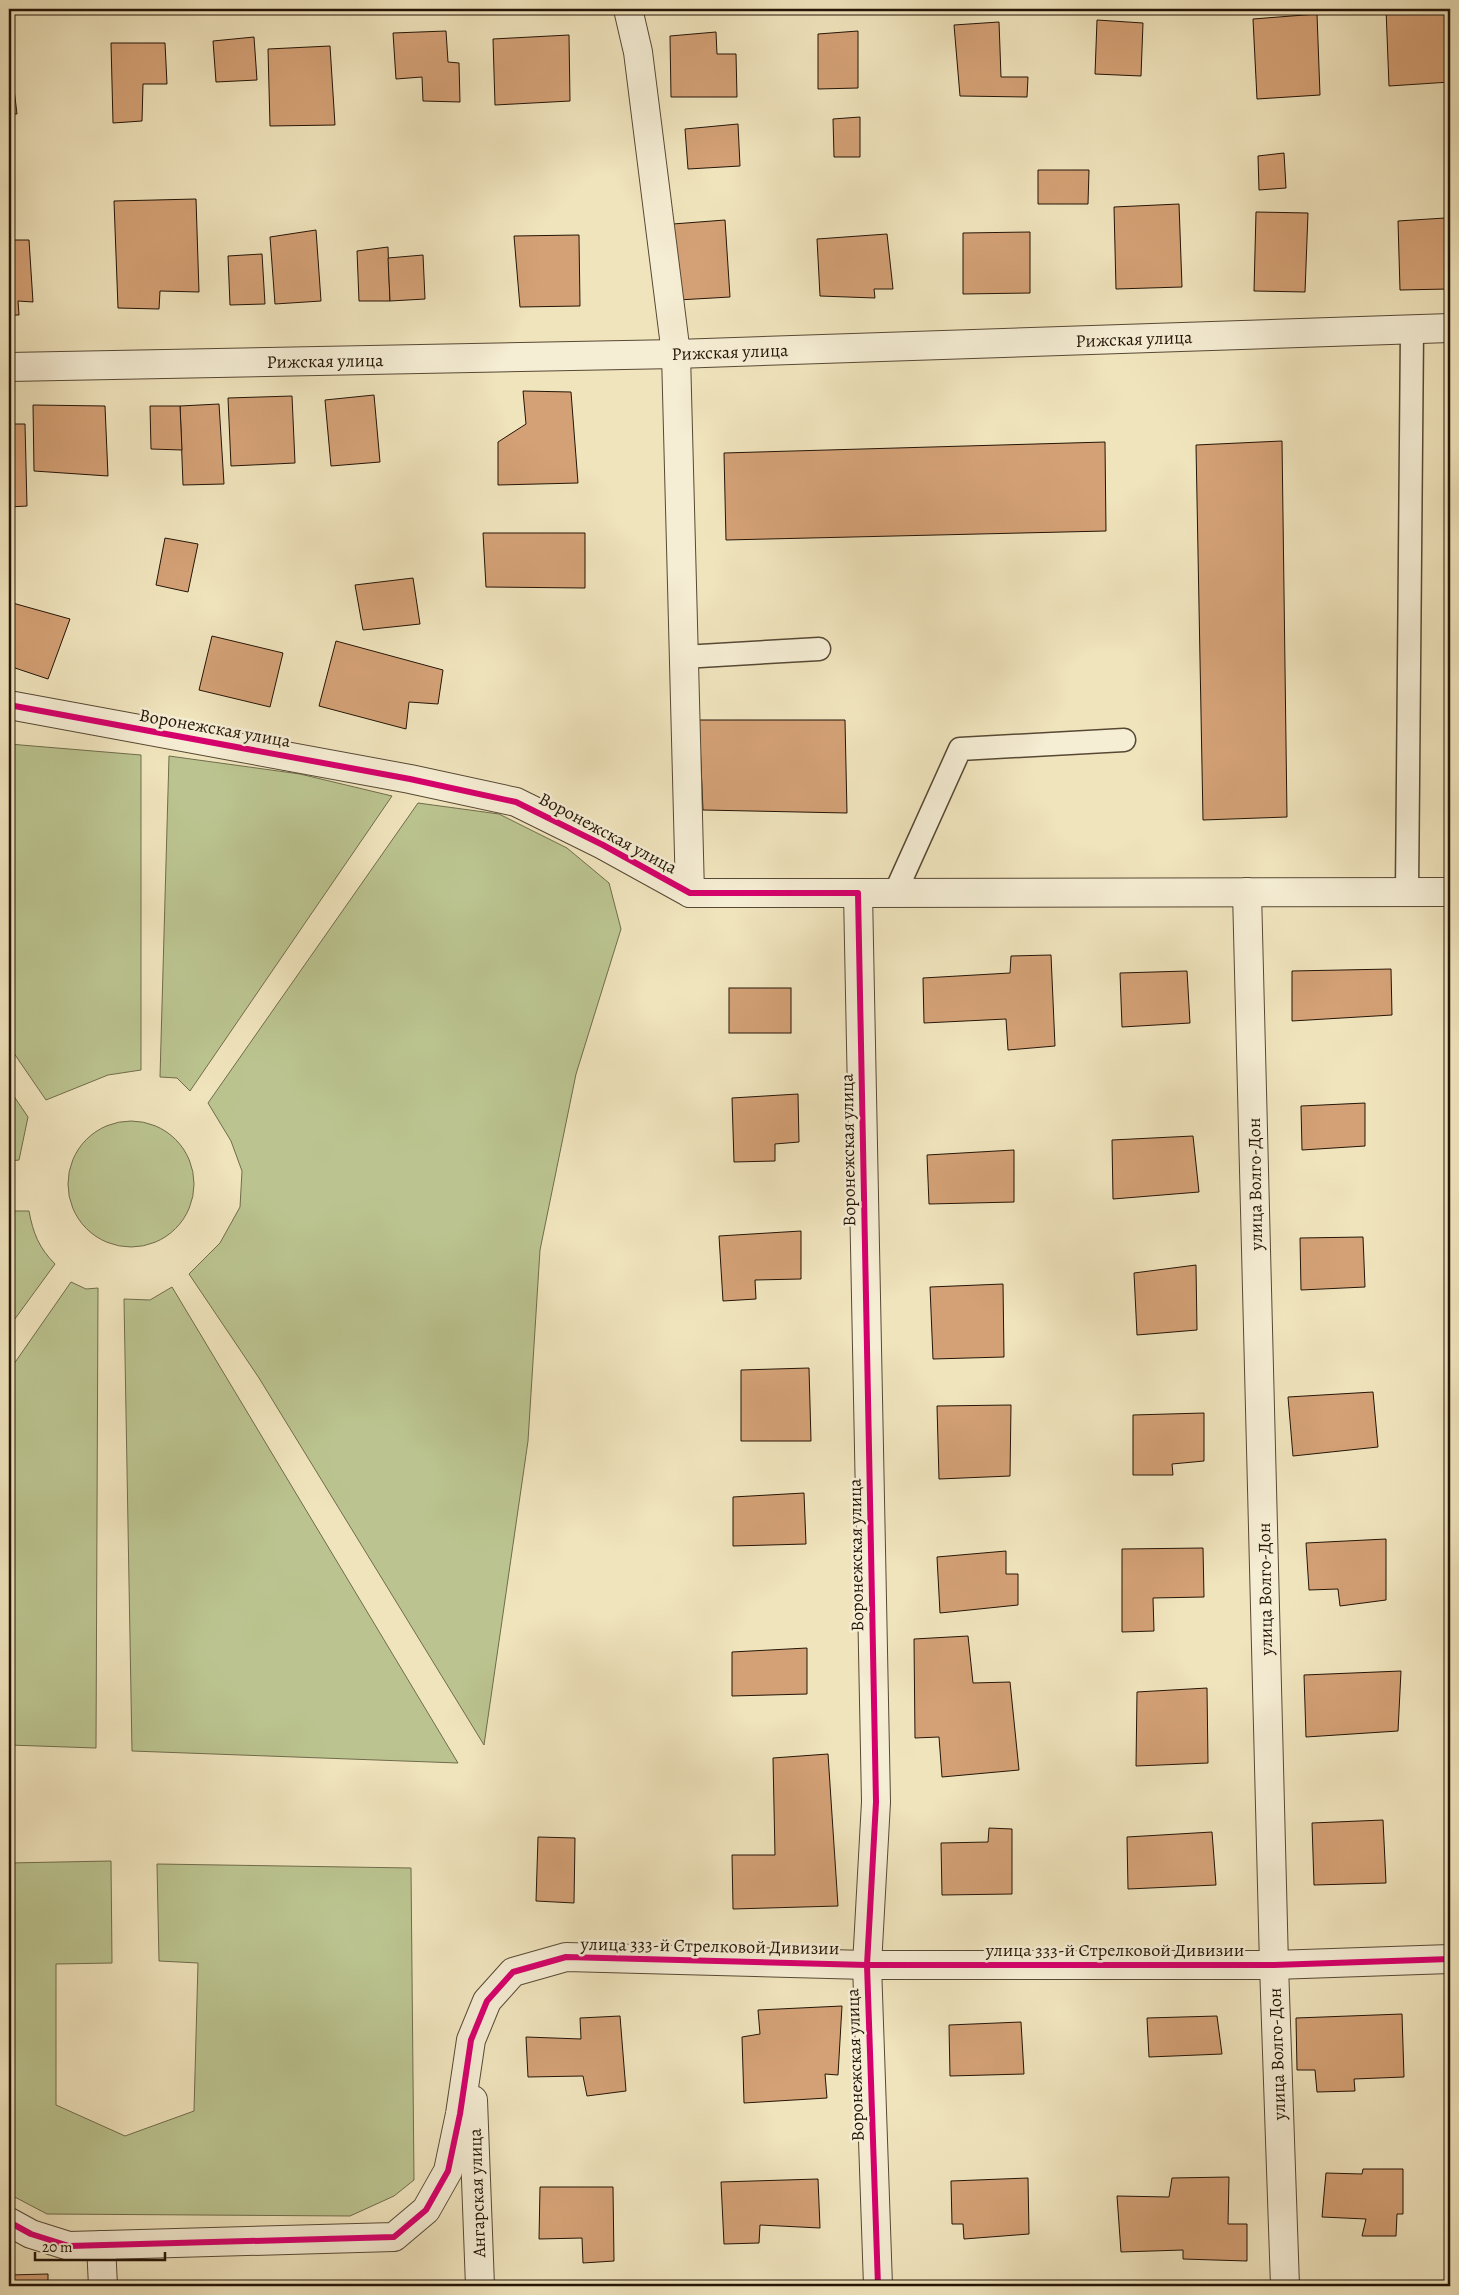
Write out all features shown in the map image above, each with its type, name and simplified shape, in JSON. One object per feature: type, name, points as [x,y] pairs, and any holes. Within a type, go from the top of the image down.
[{"type":"street","points":[[628,9],[638,52],[676,354],[690,893]]},
{"type":"street","name":"Рижская улица","points":[[9,367],[676,354],[1450,328]]},
{"type":"street","name":"Воронежская улица","points":[[9,705],[400,777],[516,802],[603,845],[690,893],[858,893],[876,1802],[867,1965],[878,2286]]},
{"type":"street","name":"улица Волго-Дон","points":[[1247,892],[1274,1965],[1285,2286]]},
{"type":"street","points":[[858,893],[1450,892]]},
{"type":"street","name":"улица 333-й Стрелковой Дивизии","points":[[9,2222],[31,2234],[69,2246],[394,2237],[426,2210],[448,2171],[460,2114],[471,2040],[487,2001],[513,1972],[566,1957],[867,1965],[1274,1965],[1450,1959]]},
{"type":"street","name":"Ангарская улица","points":[[471,2040],[480,2286]]},
{"type":"street","points":[[101,2246],[103,2286]]},
{"type":"lane","points":[[1407,892],[1412,330]]},
{"type":"lane","points":[[683,657],[819,649]]},
{"type":"lane","points":[[895,893],[960,749],[1124,740]]},
{"type":"green space","points":[[9,744],[141,755],[141,1070],[108,1075],[46,1100],[9,1046]]},
{"type":"green space","points":[[169,756],[300,774],[392,796],[190,1091],[177,1078],[160,1077]]},
{"type":"green space","points":[[418,803],[499,814],[567,848],[609,883],[621,929],[576,1074],[540,1250],[528,1441],[484,1745],[259,1378],[189,1274],[220,1243],[240,1207],[242,1171],[231,1141],[208,1103]]},
{"type":"green space","points":[[9,1089],[28,1117],[19,1160],[9,1161]]},
{"type":"green space","points":[[131,1121],[155,1126],[166,1131],[176,1139],[184,1149],[189,1160],[194,1184],[189,1208],[184,1219],[176,1229],[166,1237],[155,1242],[131,1247],[107,1242],[96,1237],[86,1229],[78,1219],[73,1208],[68,1184],[73,1160],[78,1149],[86,1139],[96,1131],[107,1126]]},
{"type":"green space","points":[[9,1211],[29,1211],[32,1226],[38,1240],[55,1264],[9,1327]]},
{"type":"green space","points":[[71,1282],[86,1289],[98,1288],[96,1748],[9,1745],[9,1371]]},
{"type":"green space","points":[[172,1287],[458,1763],[132,1751],[124,1299],[150,1300]]},
{"type":"green space","points":[[111,1861],[112,1963],[56,1964],[56,2105],[125,2136],[194,2111],[198,1963],[159,1961],[157,1864],[411,1868],[414,2180],[394,2196],[350,2216],[47,2214],[9,2194],[9,1863]]},
{"type":"building","points":[[1386,9],[1447,9],[1447,29],[1450,29],[1450,82],[1389,86]]},
{"type":"building","points":[[1317,14],[1320,95],[1257,99],[1253,19]]},
{"type":"building","points":[[1097,20],[1143,23],[1141,76],[1095,74]]},
{"type":"building","points":[[999,22],[1001,77],[1028,77],[1027,97],[960,96],[954,25]]},
{"type":"building","points":[[446,31],[448,62],[459,63],[460,102],[423,101],[422,77],[396,79],[393,33]]},
{"type":"building","points":[[858,31],[858,88],[818,89],[818,34]]},
{"type":"building","points":[[716,32],[717,54],[736,54],[737,97],[671,97],[670,36]]},
{"type":"building","points":[[569,35],[570,101],[495,105],[493,39]]},
{"type":"building","points":[[254,37],[257,80],[216,82],[213,41]]},
{"type":"building","points":[[111,43],[165,43],[167,84],[143,84],[142,121],[113,123]]},
{"type":"building","points":[[330,46],[335,125],[270,126],[268,49]]},
{"type":"building","points":[[9,47],[17,114],[9,114]]},
{"type":"building","points":[[860,117],[860,157],[834,157],[833,119]]},
{"type":"building","points":[[738,124],[740,166],[688,169],[685,129]]},
{"type":"building","points":[[1284,153],[1286,188],[1259,190],[1258,156]]},
{"type":"building","points":[[1038,170],[1089,170],[1088,204],[1038,204]]},
{"type":"building","points":[[196,199],[199,292],[160,291],[159,309],[118,308],[114,201]]},
{"type":"building","points":[[1179,204],[1182,287],[1116,289],[1114,207]]},
{"type":"building","points":[[1256,212],[1308,213],[1305,292],[1254,291]]},
{"type":"building","points":[[1445,218],[1448,289],[1400,290],[1398,221]]},
{"type":"building","points":[[725,220],[730,297],[678,300],[673,224]]},
{"type":"building","points":[[316,230],[321,301],[275,304],[270,237]]},
{"type":"building","points":[[1030,232],[1030,293],[963,294],[963,233]]},
{"type":"building","points":[[887,234],[893,289],[874,289],[875,298],[820,296],[817,239]]},
{"type":"building","points":[[579,235],[580,306],[520,307],[514,236]]},
{"type":"building","points":[[9,240],[29,240],[33,302],[18,301],[19,315],[9,315]]},
{"type":"building","points":[[388,247],[390,301],[359,301],[357,251]]},
{"type":"building","points":[[262,254],[265,304],[230,305],[228,256]]},
{"type":"building","points":[[423,255],[425,299],[390,301],[388,258]]},
{"type":"building","points":[[523,391],[571,392],[578,483],[498,485],[498,442],[526,424]]},
{"type":"building","points":[[374,395],[380,462],[331,466],[325,400]]},
{"type":"building","points":[[292,396],[295,463],[231,466],[228,398]]},
{"type":"building","points":[[219,404],[224,484],[183,485],[180,406]]},
{"type":"building","points":[[33,405],[105,406],[108,476],[34,471]]},
{"type":"building","points":[[150,406],[180,406],[182,450],[151,449]]},
{"type":"building","points":[[9,424],[25,424],[27,506],[9,507]]},
{"type":"building","points":[[1282,441],[1287,817],[1203,820],[1196,445]]},
{"type":"building","points":[[1105,442],[1106,531],[726,540],[724,453]]},
{"type":"building","points":[[483,533],[585,533],[585,588],[486,587]]},
{"type":"building","points":[[165,538],[198,544],[188,592],[156,585]]},
{"type":"building","points":[[413,578],[420,624],[363,630],[355,585]]},
{"type":"building","points":[[9,602],[70,619],[48,679],[9,666]]},
{"type":"building","points":[[212,636],[283,653],[270,707],[199,690]]},
{"type":"building","points":[[336,641],[443,670],[438,704],[409,702],[406,729],[319,706]]},
{"type":"building","points":[[699,720],[845,720],[847,813],[703,810]]},
{"type":"building","points":[[1051,955],[1055,1046],[1008,1050],[1006,1019],[924,1023],[923,978],[1010,973],[1011,956]]},
{"type":"building","points":[[1391,969],[1392,1015],[1292,1021],[1292,971]]},
{"type":"building","points":[[1187,971],[1190,1023],[1122,1027],[1120,973]]},
{"type":"building","points":[[729,988],[791,988],[791,1033],[729,1033]]},
{"type":"building","points":[[798,1094],[799,1142],[775,1144],[775,1161],[734,1162],[732,1098]]},
{"type":"building","points":[[1365,1103],[1365,1146],[1302,1150],[1301,1106]]},
{"type":"building","points":[[1193,1136],[1199,1192],[1113,1199],[1112,1140]]},
{"type":"building","points":[[1014,1150],[1014,1202],[929,1204],[927,1155]]},
{"type":"building","points":[[801,1231],[801,1279],[755,1280],[756,1299],[723,1301],[719,1236]]},
{"type":"building","points":[[1363,1237],[1365,1287],[1301,1290],[1300,1238]]},
{"type":"building","points":[[1196,1265],[1197,1330],[1137,1335],[1134,1273]]},
{"type":"building","points":[[1003,1284],[1004,1357],[933,1359],[930,1287]]},
{"type":"building","points":[[809,1368],[811,1441],[741,1441],[741,1370]]},
{"type":"building","points":[[1373,1392],[1378,1447],[1293,1456],[1288,1397]]},
{"type":"building","points":[[1011,1405],[1010,1476],[939,1479],[937,1406]]},
{"type":"building","points":[[1204,1413],[1204,1461],[1172,1464],[1173,1475],[1133,1475],[1133,1415]]},
{"type":"building","points":[[804,1493],[806,1544],[733,1546],[733,1497]]},
{"type":"building","points":[[1386,1539],[1386,1600],[1340,1606],[1338,1589],[1309,1590],[1306,1543]]},
{"type":"building","points":[[1203,1548],[1204,1597],[1153,1598],[1154,1631],[1122,1632],[1122,1549]]},
{"type":"building","points":[[1006,1551],[1006,1574],[1018,1574],[1018,1605],[940,1613],[937,1557]]},
{"type":"building","points":[[968,1636],[973,1683],[1010,1682],[1019,1770],[942,1777],[939,1737],[915,1738],[914,1639]]},
{"type":"building","points":[[807,1648],[807,1694],[732,1696],[732,1652]]},
{"type":"building","points":[[1401,1671],[1398,1731],[1306,1737],[1304,1675]]},
{"type":"building","points":[[1207,1688],[1208,1763],[1136,1766],[1137,1692]]},
{"type":"building","points":[[828,1754],[838,1906],[733,1909],[732,1855],[775,1855],[773,1758]]},
{"type":"building","points":[[1383,1820],[1386,1883],[1314,1885],[1312,1823]]},
{"type":"building","points":[[989,1828],[1012,1829],[1012,1894],[942,1895],[941,1843],[988,1842]]},
{"type":"building","points":[[1212,1832],[1216,1885],[1128,1889],[1127,1837]]},
{"type":"building","points":[[538,1837],[575,1838],[574,1903],[536,1901]]},
{"type":"building","points":[[842,2006],[838,2075],[825,2074],[827,2098],[744,2103],[742,2037],[760,2034],[758,2010]]},
{"type":"building","points":[[1402,2014],[1404,2077],[1354,2079],[1355,2091],[1317,2092],[1315,2070],[1297,2070],[1296,2018]]},
{"type":"building","points":[[620,2016],[626,2091],[587,2096],[583,2076],[528,2077],[526,2037],[581,2039],[580,2018]]},
{"type":"building","points":[[1217,2016],[1222,2054],[1149,2057],[1147,2018]]},
{"type":"building","points":[[1021,2022],[1024,2074],[950,2076],[949,2025]]},
{"type":"building","points":[[1363,2169],[1403,2169],[1403,2214],[1397,2214],[1396,2236],[1362,2236],[1366,2219],[1322,2217],[1326,2173],[1362,2174]]},
{"type":"building","points":[[1229,2177],[1228,2224],[1247,2224],[1247,2261],[1183,2259],[1183,2250],[1121,2252],[1117,2196],[1169,2197],[1172,2178]]},
{"type":"building","points":[[1028,2178],[1029,2234],[964,2239],[963,2224],[952,2224],[951,2181]]},
{"type":"building","points":[[818,2179],[820,2228],[760,2225],[759,2243],[724,2244],[721,2182]]},
{"type":"building","points":[[540,2187],[613,2187],[614,2261],[583,2263],[582,2238],[539,2239]]},
{"type":"building","points":[[48,2274],[48,2286],[9,2286],[9,2275]]},
{"type":"cycle path","points":[[9,705],[410,779],[516,802],[603,845],[690,893],[858,893],[876,1802],[867,1965],[878,2286]]},
{"type":"cycle path","points":[[9,2222],[31,2234],[69,2246],[394,2237],[426,2210],[448,2171],[460,2114],[471,2040],[487,2001],[513,1972],[566,1957],[867,1965],[1274,1965],[1450,1959]]}]
